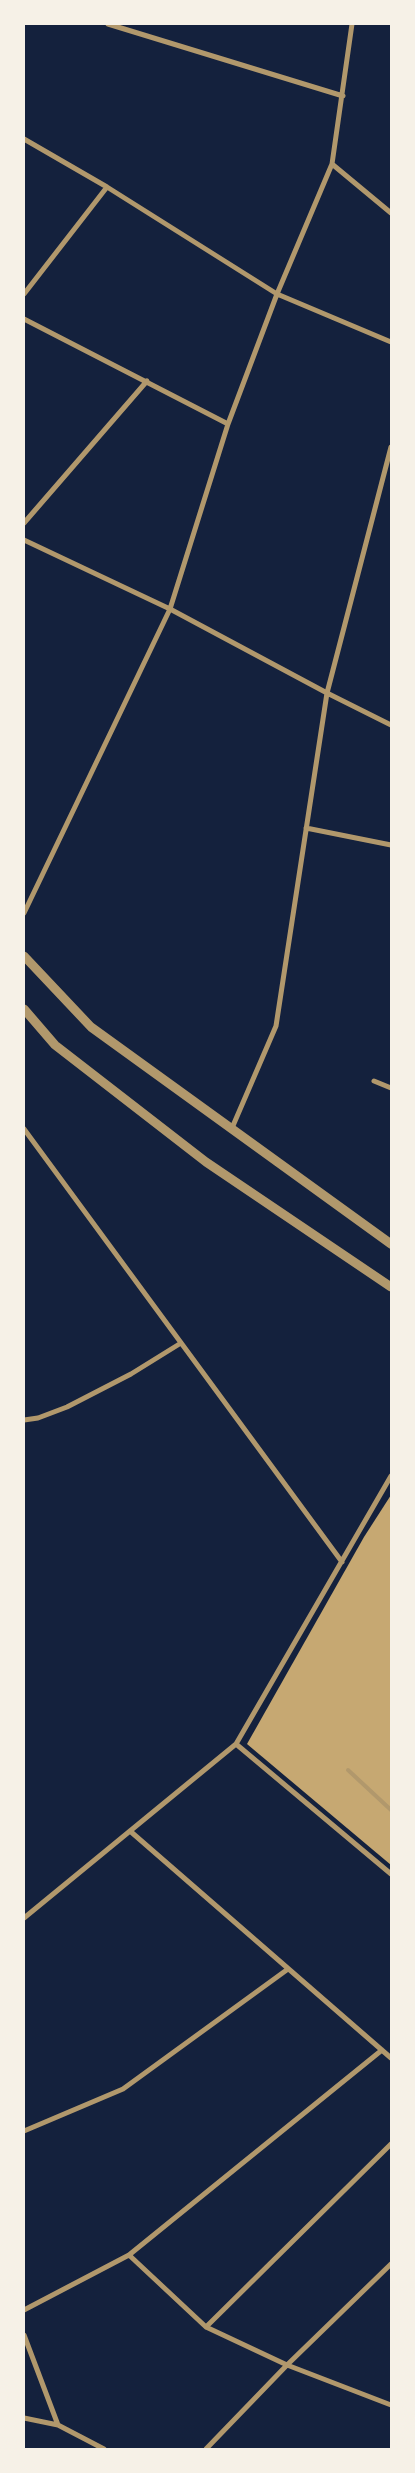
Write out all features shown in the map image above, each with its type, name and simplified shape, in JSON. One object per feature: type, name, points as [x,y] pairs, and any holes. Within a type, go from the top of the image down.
[{"type":"street","points":[[108,24],[343,96]]},
{"type":"street","points":[[24,913],[170,608],[228,424],[277,294],[332,164],[352,24]]},
{"type":"street","points":[[24,139],[107,187],[277,294],[391,342]]},
{"type":"street","points":[[332,164],[391,213]]},
{"type":"street","points":[[24,294],[107,187]]},
{"type":"street","points":[[24,319],[228,424]]},
{"type":"street","points":[[24,523],[147,382]]},
{"type":"street","points":[[232,1128],[276,1026],[327,693],[391,447]]},
{"type":"street","points":[[24,540],[170,608],[327,693],[391,725]]},
{"type":"street","points":[[306,828],[391,844]]},
{"type":"street","points":[[24,956],[91,1027],[391,1244]]},
{"type":"street","points":[[24,1009],[55,1045],[206,1162],[391,1286]]},
{"type":"street","points":[[374,1081],[391,1088]]},
{"type":"street","points":[[24,1129],[342,1562]]},
{"type":"street","points":[[24,1420],[38,1418],[67,1408],[131,1374],[181,1343]]},
{"type":"street","points":[[24,1918],[236,1744],[391,1476]]},
{"type":"street","points":[[236,1744],[391,1874]]},
{"type":"street","points":[[130,1831],[391,2058]]},
{"type":"street","points":[[24,2131],[123,2089],[288,1968]]},
{"type":"street","points":[[24,2310],[129,2255],[382,2050]]},
{"type":"street","points":[[206,2328],[391,2144]]},
{"type":"street","points":[[129,2255],[206,2328],[287,2365],[391,2405]]},
{"type":"street","points":[[206,2449],[287,2365],[391,2264]]},
{"type":"street","points":[[24,2335],[58,2425]]},
{"type":"street","points":[[24,2418],[58,2425],[100,2449]]},
{"type":"lane","points":[[348,1770],[391,1810]]},
{"type":"building","points":[[391,1495],[391,1865],[247,1744],[364,1537]]}]
